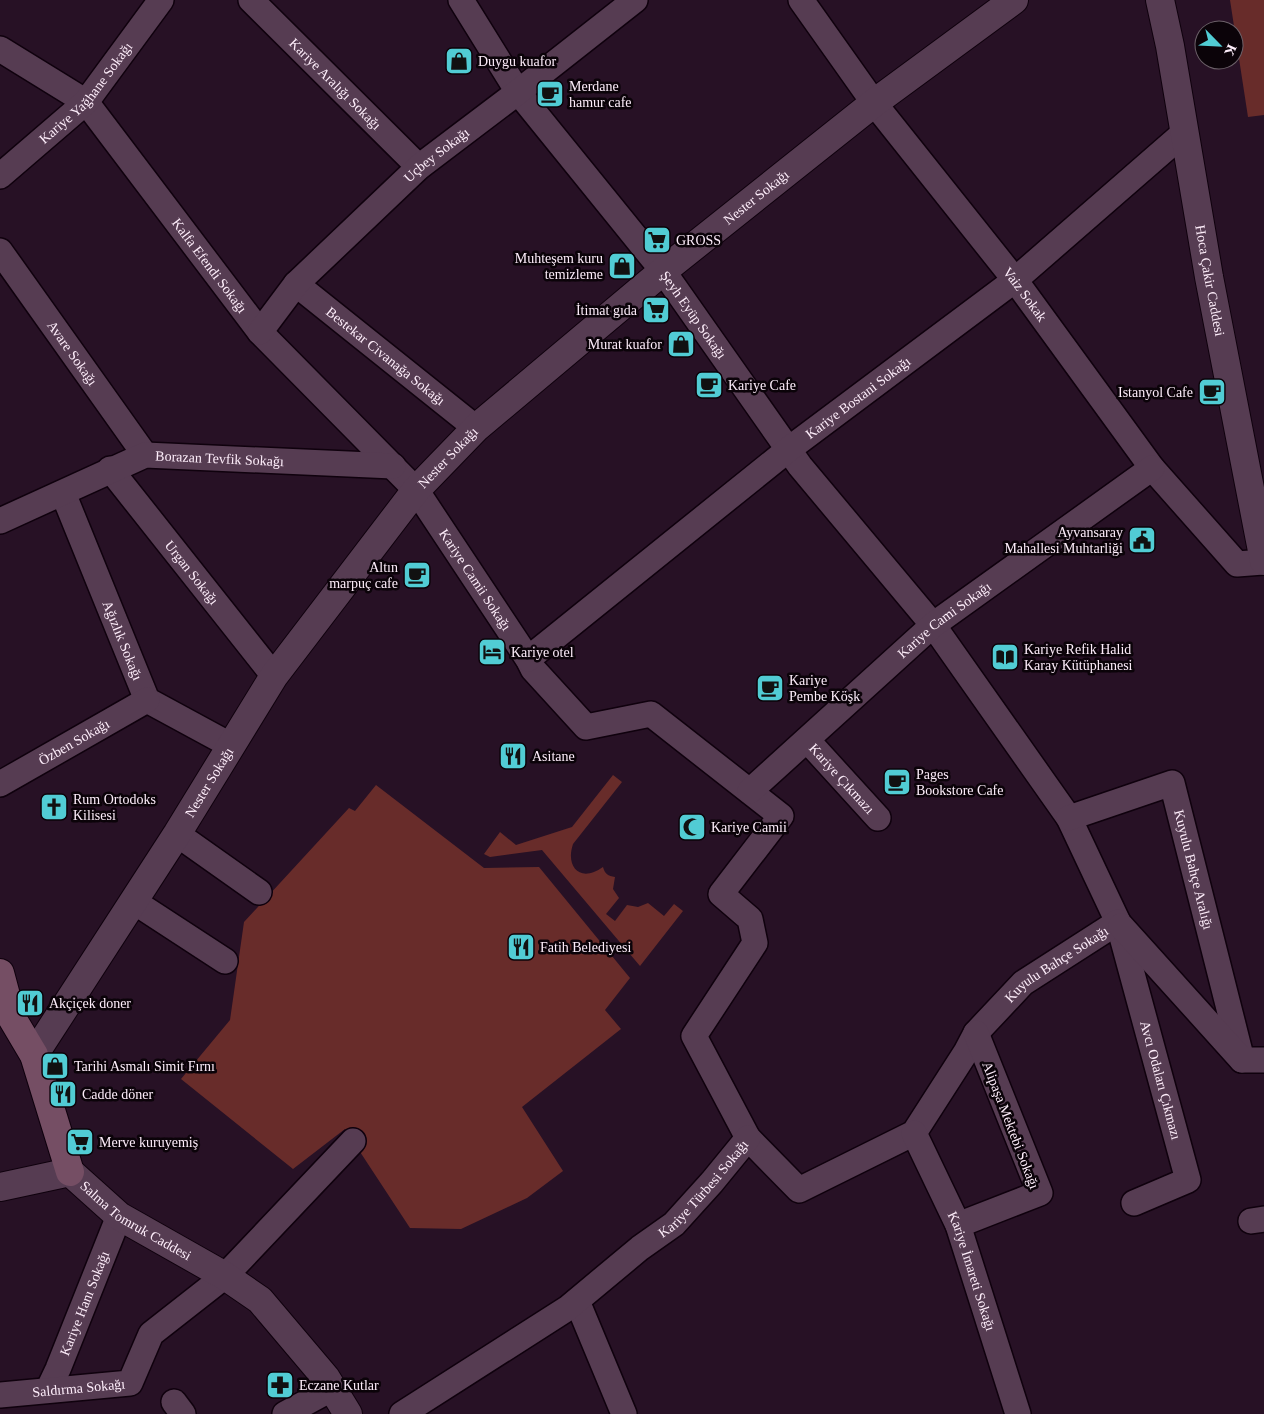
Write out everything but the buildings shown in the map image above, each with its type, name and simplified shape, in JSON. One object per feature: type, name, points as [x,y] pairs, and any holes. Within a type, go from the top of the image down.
[{"type":"main road","name":"Salma Tomruk Caddesi","points":[[0,974],[6,1021],[34,1055],[70,1172]]},
{"type":"street","name":"Kariye Yağhane Sokağı","points":[[0,176],[86,102],[161,0]]},
{"type":"street","name":"Kariye Aralığı Sokağı","points":[[251,0],[419,166]]},
{"type":"street","name":"Şeyh Eyüp Sokağı","points":[[461,0],[518,92],[663,271],[800,466],[934,625]]},
{"type":"street","name":"Uçbey Sokağı","points":[[260,332],[296,284],[419,166],[518,92],[635,0]]},
{"type":"street","name":"Vaiz Sokak","points":[[801,0],[874,103],[1015,280],[1152,468],[1237,564],[1264,562]]},
{"type":"street","name":"Nester Sokağı","points":[[34,1055],[176,834],[274,676],[416,490],[476,428],[663,271],[874,103],[1014,0]]},
{"type":"street","name":"Hoca Çakir Caddesi","points":[[1160,0],[1185,132],[1209,278],[1264,562]]},
{"type":"street","name":"Kalfa Efendi Sokağı","points":[[0,49],[86,102],[260,332],[416,490]]},
{"type":"street","name":"Kariye Bostani Sokağı","points":[[528,659],[788,449],[1015,280],[1185,132]]},
{"type":"street","name":"Avare Sokağı","points":[[0,251],[145,455]]},
{"type":"street","name":"Bestekar Civanağa Sokağı","points":[[296,284],[476,428]]},
{"type":"street","name":"Borazan Tevfik Sokağı","points":[[0,521],[63,493],[110,469],[145,455],[394,466]]},
{"type":"street","name":"Kariye Cami Sokağı","points":[[750,790],[934,625],[1152,468]]},
{"type":"street","name":"Urgan Sokağı","points":[[110,469],[274,676]]},
{"type":"street","name":"Kariye Camii Sokağı","points":[[416,490],[533,669],[586,727],[652,714],[750,790]]},
{"type":"street","name":"Ağızlık Sokağı","points":[[63,493],[147,700]]},
{"type":"street","name":"Kuyulu Bahçe Sokağı","points":[[914,1133],[966,1052],[976,1033],[1023,983],[1118,922],[1069,818],[934,625]]},
{"type":"street","points":[[147,700],[230,745]]},
{"type":"street","name":"Özben Sokağı","points":[[0,784],[147,700]]},
{"type":"street","name":"Kariye Çıkmazı","points":[[807,740],[878,818]]},
{"type":"street","name":"Kuyulu Bahçe Aralığı","points":[[1069,818],[1172,784],[1253,1060]]},
{"type":"street","name":"Kariye Türbesi Sokağı","points":[[402,1414],[577,1301],[640,1248],[674,1224],[748,1138],[694,1036],[755,943],[750,919],[721,894],[781,816],[750,790]]},
{"type":"street","points":[[176,834],[260,892]]},
{"type":"street","points":[[133,901],[225,961]]},
{"type":"street","points":[[1118,922],[1253,1060]]},
{"type":"street","name":"Avcı Odaları Çıkmazı","points":[[1118,922],[1188,1180],[1134,1202]]},
{"type":"street","name":"Alipaşa Mektebi Sokağı","points":[[958,1225],[1040,1193],[976,1033]]},
{"type":"street","points":[[748,1138],[800,1190],[914,1133]]},
{"type":"street","name":"Kariye İmareti Sokağı","points":[[914,1133],[958,1225],[1018,1414]]},
{"type":"street","points":[[225,1276],[353,1141]]},
{"type":"street","points":[[0,1187],[70,1172]]},
{"type":"street","name":"Salma Tomruk Caddesi","points":[[70,1172],[119,1216],[225,1276],[260,1300],[326,1378],[348,1414]]},
{"type":"street","name":"Kariye Hanı Sokağı","points":[[48,1390],[119,1216]]},
{"type":"street","name":"Saldırma Sokağı","points":[[0,1395],[130,1383],[151,1334],[225,1276]]},
{"type":"street","points":[[577,1301],[624,1414]]},
{"type":"street","points":[[284,1414],[333,1388]]},
{"type":"shaded area","points":[[1230,0],[1264,0],[1264,115],[1248,117],[1241,70],[1244,70],[1244,20],[1233,20]]},
{"type":"shaded area","points":[[613,775],[622,782],[573,844],[571,860],[573,866],[582,873],[595,872],[603,867],[607,874],[615,877],[613,889],[619,898],[606,914],[615,921],[627,905],[638,907],[648,903],[664,916],[674,904],[683,911],[640,966],[542,850],[490,857],[484,854],[500,832],[516,845],[572,827]]},
{"type":"shaded area","points":[[376,785],[484,868],[539,867],[630,978],[605,1010],[621,1029],[522,1107],[563,1171],[527,1198],[461,1229],[410,1228],[345,1129],[293,1169],[181,1079],[230,1020],[244,922],[349,808],[355,811]]},
{"type":"place","name":"Duygu kuafor","points":[[459,61]]},
{"type":"place","name":"Merdane hamur cafe","points":[[550,94]]},
{"type":"place","name":"GROSS","points":[[657,240]]},
{"type":"place","name":"Muhteşem kuru temizleme","points":[[622,266]]},
{"type":"place","name":"İtimat gıda","points":[[656,310]]},
{"type":"place","name":"Murat kuafor","points":[[681,344]]},
{"type":"place","name":"Kariye Cafe","points":[[709,385]]},
{"type":"place","name":"Istanyol Cafe","points":[[1212,392]]},
{"type":"place","name":"Ayvansaray Mahallesi Muhtarliği","points":[[1142,540]]},
{"type":"place","name":"Altın marpuç cafe","points":[[417,575]]},
{"type":"place","name":"Kariye otel","points":[[492,652]]},
{"type":"place","name":"Kariye Refik Halid Karay Kütüphanesi","points":[[1005,657]]},
{"type":"place","name":"Kariye Pembe Köşk","points":[[770,688]]},
{"type":"place","name":"Asitane","points":[[513,756]]},
{"type":"place","name":"Pages Bookstore Cafe","points":[[897,782]]},
{"type":"place","name":"Rum Ortodoks Kilisesi","points":[[54,807]]},
{"type":"place","name":"Kariye Camii","points":[[692,827]]},
{"type":"place","name":"Fatih Belediyesi","points":[[521,947]]},
{"type":"place","name":"Akçiçek doner","points":[[30,1003]]},
{"type":"place","name":"Tarihi Asmalı Simit Fırnı","points":[[55,1066]]},
{"type":"place","name":"Cadde döner","points":[[63,1094]]},
{"type":"place","name":"Merve kuruyemiş","points":[[80,1142]]},
{"type":"place","name":"Eczane Kutlar","points":[[280,1385]]}]
